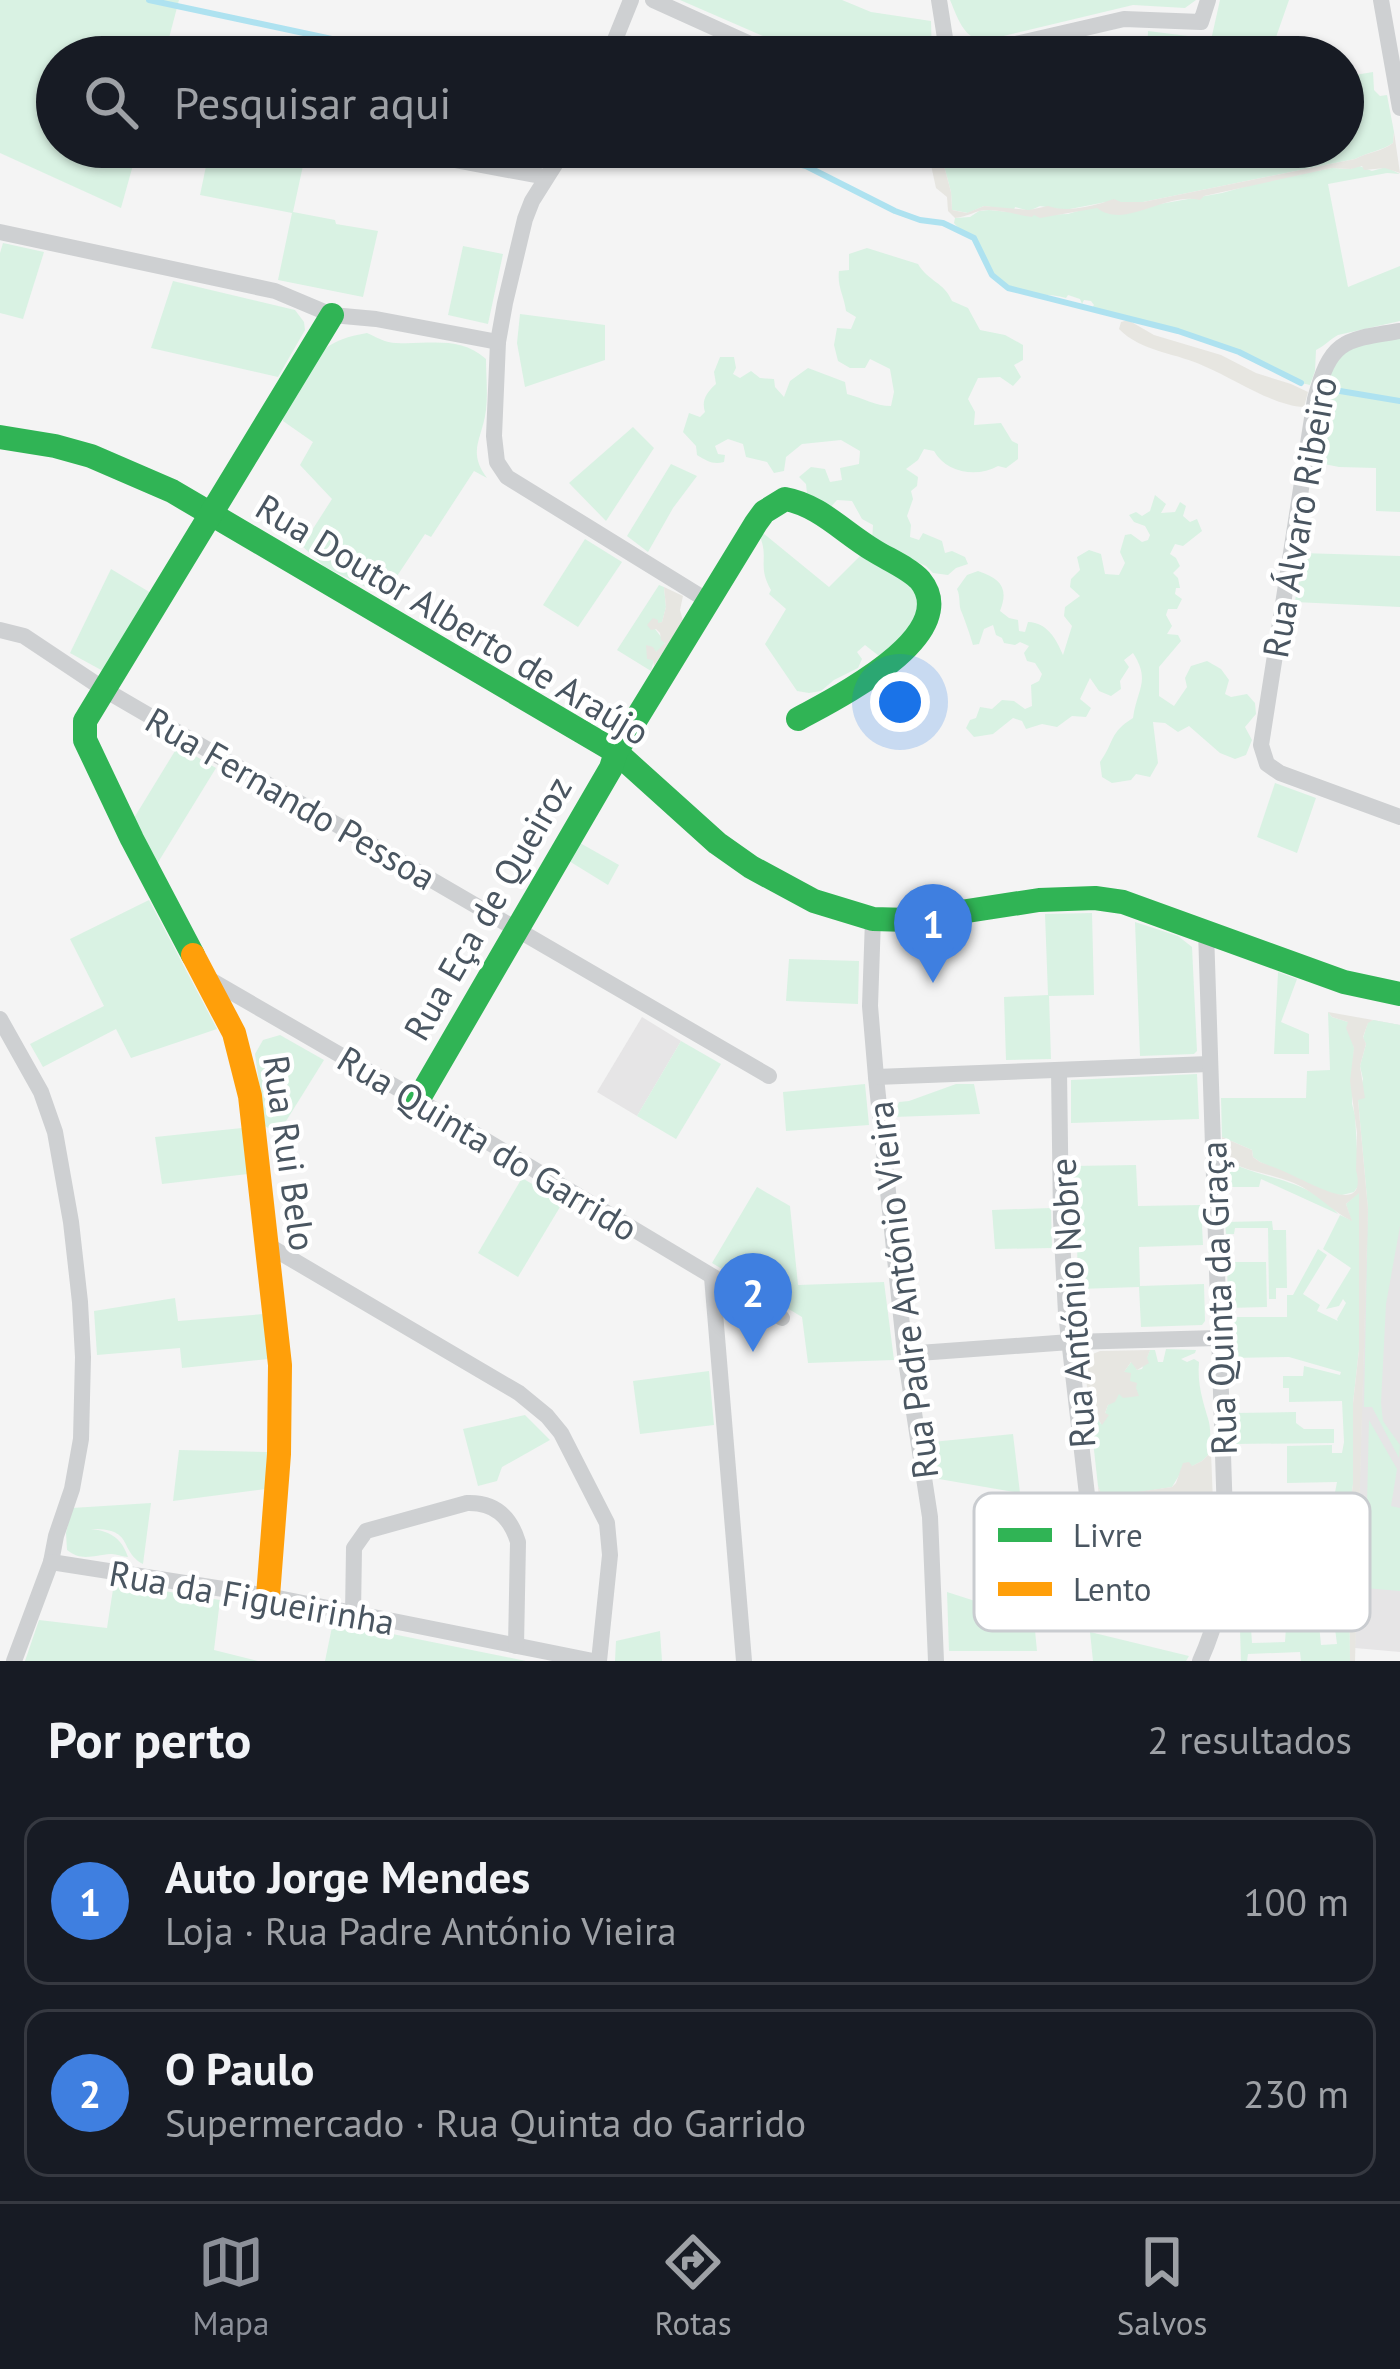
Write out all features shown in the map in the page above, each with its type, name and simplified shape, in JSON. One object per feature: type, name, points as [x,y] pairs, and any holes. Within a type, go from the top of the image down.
[{"type":"street","points":[[617,36],[632,0]]},
{"type":"street","points":[[653,0],[733,36]]},
{"type":"street","points":[[939,0],[945,36]]},
{"type":"street","points":[[1051,36],[1124,19],[1201,22],[1208,0]]},
{"type":"street","points":[[1381,0],[1400,108]]},
{"type":"street","points":[[498,168],[546,177]]},
{"type":"street","points":[[552,168],[525,219],[498,342],[497,462],[507,477],[708,601]]},
{"type":"street","points":[[0,232],[275,291],[332,315],[498,342]]},
{"type":"street","name":"Rua Rui Belo","points":[[268,1596],[280,1364],[244,1065],[234,1033],[85,740],[85,721],[332,315]]},
{"type":"street","name":"Rua Álvaro Ribeiro","points":[[1400,331],[1341,345],[1328,357],[1321,377],[1262,730],[1262,756],[1280,773],[1400,818]]},
{"type":"street","name":"Rua Doutor Alberto de Araújo","points":[[0,436],[91,456],[162,486],[212,514],[616,752],[717,843],[814,901],[873,919],[909,920],[1039,900],[1123,902],[1344,982],[1400,994]]},
{"type":"street","name":"Rua Eça de Queiroz","points":[[418,1100],[616,752],[708,601],[764,512],[785,499],[808,503],[919,579],[931,602],[929,621],[911,644],[798,719]]},
{"type":"street","name":"Rua Fernando Pessoa","points":[[0,630],[24,636],[105,690],[769,1076]]},
{"type":"street","name":"Rua Padre António Vieira","points":[[873,919],[870,1006],[876,1077],[905,1354],[930,1516],[936,1661]]},
{"type":"street","name":"Rua Quinta da Graça","points":[[1206,931],[1225,1493]]},
{"type":"street","name":"Rua Quinta do Garrido","points":[[201,974],[782,1318]]},
{"type":"street","points":[[0,1019],[41,1092],[55,1132],[71,1222],[83,1358],[81,1439],[72,1489],[14,1661]]},
{"type":"street","points":[[876,1077],[1209,1064]]},
{"type":"street","name":"Rua António Nobre","points":[[1059,1070],[1061,1219],[1087,1493]]},
{"type":"street","points":[[269,1246],[519,1393],[561,1433],[608,1523],[610,1556],[596,1661]]},
{"type":"street","points":[[712,1277],[744,1661]]},
{"type":"street","points":[[905,1354],[1218,1338]]},
{"type":"street","points":[[353,1614],[353,1558],[365,1531],[479,1502],[500,1511],[518,1542],[516,1646]]},
{"type":"street","name":"Rua da Figueirinha","points":[[51,1562],[268,1596],[596,1661]]},
{"type":"street","name":"Rua Quinta da Graça","points":[[1200,1661],[1212,1631]]},
{"type":"shaded area","points":[[642,1017],[681,1041],[637,1116],[597,1092]]},
{"type":"shaded area","points":[[1373,1020],[1400,1025],[1400,1652],[1355,1648],[1355,1631],[1370,1631],[1370,1493],[1359,1493]]},
{"type":"green space","points":[[0,0],[179,0],[170,36],[36,36],[36,168],[132,168],[121,208],[0,153]]},
{"type":"green space","points":[[680,0],[842,0],[871,12],[931,21],[931,36],[763,36]]},
{"type":"green space","points":[[950,0],[1196,0],[1185,8],[1133,5],[1004,36],[972,36]]},
{"type":"green space","points":[[1220,0],[1289,0],[1276,36],[1212,36]]},
{"type":"green space","points":[[1148,31],[1188,36],[1148,36]]},
{"type":"green space","points":[[1373,72],[1374,90],[1387,95],[1394,132],[1393,143],[1364,156],[1364,74]]},
{"type":"green space","points":[[1386,167],[1400,174],[1328,184],[1348,287],[1400,266],[1400,321],[1338,335],[1316,350],[1310,385],[1222,346],[1092,308],[1091,301],[1082,304],[1068,295],[1008,288],[996,278],[973,238],[954,223],[955,218],[989,210],[1037,215],[1143,207],[1332,168]]},
{"type":"green space","points":[[206,168],[302,168],[293,212],[378,231],[363,297],[278,280],[292,213],[200,195]]},
{"type":"green space","points":[[945,168],[1311,168],[1143,202],[1106,202],[1065,210],[984,206],[968,213],[952,210]]},
{"type":"green space","points":[[3,243],[44,252],[23,319],[0,313]]},
{"type":"green space","points":[[463,246],[503,254],[488,324],[448,315]]},
{"type":"green space","points":[[867,248],[918,264],[952,301],[968,308],[980,330],[1023,345],[1023,360],[1014,365],[1021,377],[1013,386],[1000,377],[978,378],[968,399],[975,412],[974,425],[1001,423],[1018,444],[1018,459],[1006,468],[972,472],[954,469],[934,451],[924,449],[906,469],[918,477],[907,516],[910,537],[919,540],[923,533],[942,541],[945,553],[965,557],[968,564],[948,575],[933,573],[872,542],[873,525],[862,519],[852,501],[837,500],[829,509],[807,494],[799,477],[811,467],[825,469],[830,482],[842,480],[840,468],[859,464],[860,451],[841,440],[802,444],[786,457],[784,471],[774,473],[767,462],[746,457],[743,444],[728,439],[715,446],[718,454],[725,455],[724,462],[707,461],[697,455],[696,446],[683,432],[689,413],[700,417],[705,412],[704,400],[716,384],[714,372],[720,357],[734,357],[733,374],[740,378],[751,371],[760,378],[774,379],[784,397],[790,381],[808,368],[845,382],[847,394],[891,406],[890,369],[870,359],[865,368],[850,368],[838,361],[834,345],[837,328],[851,329],[856,317],[846,311],[839,271],[849,270],[849,254]]},
{"type":"green space","points":[[173,281],[295,310],[305,330],[278,377],[151,348]]},
{"type":"green space","points":[[520,314],[605,325],[605,360],[525,387],[517,343]]},
{"type":"green space","points":[[367,333],[392,343],[454,344],[486,359],[486,410],[477,453],[487,478],[474,471],[431,537],[425,534],[387,591],[372,590],[325,567],[302,546],[332,499],[300,465],[313,442],[283,421],[322,351]]},
{"type":"green space","points":[[1400,337],[1400,512],[1376,511],[1376,468],[1314,462],[1326,388],[1337,362],[1365,344]]},
{"type":"green space","points":[[633,427],[654,448],[606,521],[569,483]]},
{"type":"green space","points":[[671,464],[697,476],[648,552],[627,536]]},
{"type":"green space","points":[[1155,495],[1166,504],[1161,513],[1175,512],[1180,502],[1186,506],[1183,516],[1190,522],[1197,519],[1202,531],[1183,546],[1175,544],[1170,554],[1180,566],[1173,573],[1180,588],[1175,594],[1182,599],[1177,609],[1168,609],[1172,626],[1167,634],[1178,635],[1181,641],[1159,667],[1159,696],[1174,706],[1187,687],[1185,678],[1191,666],[1207,661],[1221,669],[1229,680],[1225,694],[1247,694],[1255,703],[1256,714],[1245,727],[1252,740],[1246,755],[1235,759],[1220,753],[1189,726],[1178,732],[1153,722],[1158,763],[1150,777],[1136,774],[1131,780],[1112,783],[1102,777],[1100,762],[1116,733],[1133,718],[1141,671],[1133,653],[1124,660],[1129,667],[1120,681],[1121,689],[1111,696],[1099,691],[1090,678],[1080,699],[1091,708],[1086,717],[1072,716],[1057,727],[1042,724],[1026,729],[1013,718],[993,734],[974,737],[966,728],[980,707],[992,709],[1002,700],[1025,709],[1032,706],[1031,685],[1042,674],[1035,663],[1027,661],[1024,653],[1029,646],[1004,643],[993,625],[973,645],[957,589],[967,575],[978,571],[997,581],[1004,596],[1000,611],[1018,620],[1019,631],[1025,632],[1028,622],[1046,629],[1063,655],[1072,626],[1064,616],[1065,607],[1080,596],[1070,587],[1080,570],[1077,557],[1089,550],[1101,554],[1105,574],[1119,575],[1125,563],[1120,552],[1125,535],[1142,542],[1150,535],[1129,515],[1150,511]]},
{"type":"green space","points":[[763,533],[829,587],[863,553],[916,590],[921,620],[879,656],[865,645],[857,652],[862,659],[858,668],[821,691],[797,691],[765,644],[786,609],[769,594]]},
{"type":"green space","points":[[585,539],[622,562],[578,627],[543,605]]},
{"type":"green space","points":[[1301,553],[1400,556],[1400,607],[1295,602]]},
{"type":"green space","points":[[111,569],[151,593],[103,671],[70,653]]},
{"type":"green space","points":[[659,585],[664,587],[666,607],[655,629],[665,642],[656,652],[651,671],[617,650]]},
{"type":"green space","points":[[178,746],[216,768],[157,864],[134,818]]},
{"type":"green space","points":[[1275,783],[1316,798],[1297,853],[1257,837]]},
{"type":"green space","points":[[580,843],[619,865],[608,885],[569,861]]},
{"type":"green space","points":[[149,900],[217,1029],[131,1058],[116,1029],[43,1067],[30,1044],[104,1006],[70,939]]},
{"type":"green space","points":[[1092,913],[1094,995],[1049,996],[1051,1059],[1006,1060],[1004,997],[1048,995],[1045,914]]},
{"type":"green space","points":[[1135,922],[1178,936],[1192,947],[1194,1054],[1140,1056]]},
{"type":"green space","points":[[789,959],[859,961],[858,1004],[786,1001]]},
{"type":"green space","points":[[1278,972],[1297,979],[1281,1022],[1309,1034],[1309,1054],[1274,1054]]},
{"type":"green space","points":[[1328,1012],[1348,1022],[1354,1048],[1352,1104],[1359,1185],[1342,1195],[1328,1194],[1260,1162],[1252,1150],[1222,1137],[1221,1098],[1306,1098],[1307,1071],[1330,1070]]},
{"type":"green space","points":[[1373,1020],[1400,1025],[1400,1226],[1386,1304],[1381,1403],[1383,1421],[1400,1445],[1399,1458],[1372,1407],[1364,1407],[1368,1209],[1358,1100],[1363,1038]]},
{"type":"green space","points":[[280,1035],[324,1060],[278,1134],[265,1126],[255,1054],[263,1040]]},
{"type":"green space","points":[[681,1041],[721,1064],[676,1139],[637,1116]]},
{"type":"green space","points":[[1197,1074],[1199,1119],[1071,1123],[1071,1080]]},
{"type":"green space","points":[[865,1084],[869,1125],[786,1131],[783,1092]]},
{"type":"green space","points":[[956,1084],[974,1084],[980,1114],[893,1117],[899,1102]]},
{"type":"green space","points":[[242,1128],[248,1174],[162,1184],[155,1137]]},
{"type":"green space","points":[[1223,1163],[1300,1187],[1338,1214],[1261,1179],[1259,1187],[1224,1187]]},
{"type":"green space","points":[[1136,1165],[1138,1206],[1201,1205],[1203,1245],[1139,1247],[1140,1286],[1204,1284],[1202,1325],[1141,1327],[1139,1287],[1078,1289],[1072,1166]]},
{"type":"green space","points":[[522,1178],[563,1202],[518,1277],[478,1253]]},
{"type":"green space","points":[[757,1187],[790,1206],[798,1285],[884,1282],[894,1360],[808,1363],[802,1317],[712,1263]]},
{"type":"green space","points":[[1359,1192],[1359,1350],[1352,1493],[1335,1493],[1337,1482],[1287,1483],[1287,1446],[1332,1445],[1332,1453],[1342,1453],[1342,1401],[1289,1402],[1283,1376],[1303,1376],[1304,1366],[1341,1372],[1289,1357],[1230,1358],[1229,1317],[1287,1317],[1287,1295],[1293,1295],[1318,1249],[1327,1255],[1303,1294],[1320,1305],[1317,1311],[1338,1321],[1346,1303],[1343,1299],[1339,1306],[1326,1309],[1351,1268],[1323,1249],[1340,1215],[1351,1220],[1346,1204]]},
{"type":"green space","points":[[1051,1208],[1052,1248],[995,1249],[992,1210]]},
{"type":"green space","points":[[1272,1221],[1273,1230],[1286,1230],[1287,1288],[1276,1288],[1276,1299],[1269,1299],[1268,1228],[1235,1228],[1234,1234],[1226,1234],[1225,1222]]},
{"type":"green space","points":[[1227,1262],[1266,1262],[1267,1307],[1228,1308]]},
{"type":"green space","points":[[175,1298],[178,1321],[264,1314],[268,1359],[182,1368],[180,1348],[97,1355],[94,1311]]},
{"type":"green space","points":[[1166,1349],[1196,1350],[1181,1359],[1199,1362],[1211,1452],[1181,1472],[1172,1487],[1101,1493],[1088,1396],[1093,1397],[1093,1410],[1101,1424],[1108,1405],[1130,1381],[1123,1373],[1132,1361],[1137,1370],[1142,1369],[1150,1350],[1155,1350],[1158,1362],[1163,1362]]},
{"type":"green space","points":[[709,1371],[714,1425],[640,1434],[633,1381]]},
{"type":"green space","points":[[1296,1412],[1296,1423],[1304,1429],[1334,1429],[1334,1443],[1233,1444],[1232,1413]]},
{"type":"green space","points":[[525,1415],[550,1440],[502,1467],[497,1481],[478,1486],[463,1429]]},
{"type":"green space","points":[[1369,1420],[1397,1469],[1391,1506],[1400,1508],[1400,1591],[1370,1588]]},
{"type":"green space","points":[[1013,1434],[1020,1493],[939,1479],[932,1442]]},
{"type":"green space","points":[[179,1450],[267,1452],[266,1489],[173,1501]]},
{"type":"green space","points":[[151,1503],[143,1564],[120,1536],[105,1530],[91,1529],[115,1537],[128,1557],[83,1557],[67,1550],[72,1508]]},
{"type":"green space","points":[[114,1583],[220,1600],[214,1650],[258,1661],[25,1661],[39,1620],[107,1628]]},
{"type":"green space","points":[[947,1592],[974,1601],[974,1631],[1035,1631],[1037,1651],[949,1651]]},
{"type":"green space","points":[[333,1622],[526,1661],[325,1661]]},
{"type":"green space","points":[[660,1631],[662,1661],[615,1661],[616,1641]]},
{"type":"green space","points":[[1240,1631],[1251,1631],[1252,1643],[1285,1642],[1286,1631],[1320,1631],[1321,1645],[1337,1644],[1335,1631],[1350,1631],[1350,1661],[1301,1661],[1300,1652],[1248,1654],[1247,1661],[1241,1661]]},
{"type":"green space","points":[[1090,1632],[1189,1656],[1186,1661],[1093,1661]]},
{"type":"sand","points":[[1394,132],[1400,173],[1385,168],[1364,170],[1364,156],[1393,143]]},
{"type":"sand","points":[[932,168],[945,168],[952,210],[967,213],[984,206],[1029,210],[1081,208],[1114,199],[1143,202],[1311,168],[1332,168],[1120,215],[1097,208],[1040,218],[988,210],[955,218],[948,211],[947,197],[936,188]]},
{"type":"sand","points":[[1128,320],[1154,335],[1221,355],[1308,392],[1304,407],[1267,397],[1195,362],[1138,343],[1119,329]]},
{"type":"sand","points":[[664,587],[683,596],[683,621],[654,666],[647,659],[646,645],[656,652],[665,643],[647,625],[653,618],[662,622]]},
{"type":"sand","points":[[1328,1012],[1373,1020],[1363,1037],[1366,1044],[1360,1066],[1365,1098],[1358,1100],[1368,1209],[1360,1493],[1352,1493],[1359,1350],[1359,1193],[1346,1204],[1352,1221],[1294,1183],[1223,1163],[1222,1137],[1252,1150],[1260,1162],[1316,1187],[1338,1194],[1355,1192],[1357,1133],[1350,1081],[1354,1048],[1348,1022]]},
{"type":"sand","points":[[1150,1350],[1149,1363],[1137,1370],[1131,1362],[1124,1372],[1131,1373],[1139,1396],[1119,1394],[1108,1405],[1105,1413],[1109,1415],[1102,1425],[1092,1410],[1093,1397],[1088,1396],[1088,1356],[1100,1351]]},
{"type":"sand","points":[[1211,1452],[1213,1493],[1130,1493],[1172,1487],[1183,1463],[1192,1466]]},
{"type":"sand","points":[[1350,1631],[1356,1631],[1355,1661],[1350,1661]]},
{"type":"waterway","points":[[149,0],[318,36]]},
{"type":"waterway","points":[[810,168],[895,211],[943,223],[974,238],[992,275],[1008,288],[1178,331],[1239,352],[1301,383]]},
{"type":"waterway","points":[[1340,391],[1400,401]]},
{"type":"traffic: fast","points":[[193,955],[85,740],[85,721],[332,315]]},
{"type":"traffic: fast","points":[[0,437],[91,456],[172,491],[616,752],[717,843],[814,901],[873,919],[909,920],[1039,900],[1123,902],[1344,982],[1400,994]]},
{"type":"traffic: fast","points":[[418,1100],[616,752],[756,523],[785,499],[820,513],[910,572],[920,580],[929,601],[925,622],[889,663],[798,719]]},
{"type":"traffic: slow","points":[[193,955],[234,1033],[250,1096],[280,1365],[279,1454],[268,1596]]},
{"type":"place","name":"Auto Jorge Mendes","points":[[933,983]]},
{"type":"place","name":"O Paulo","points":[[753,1352]]}]
